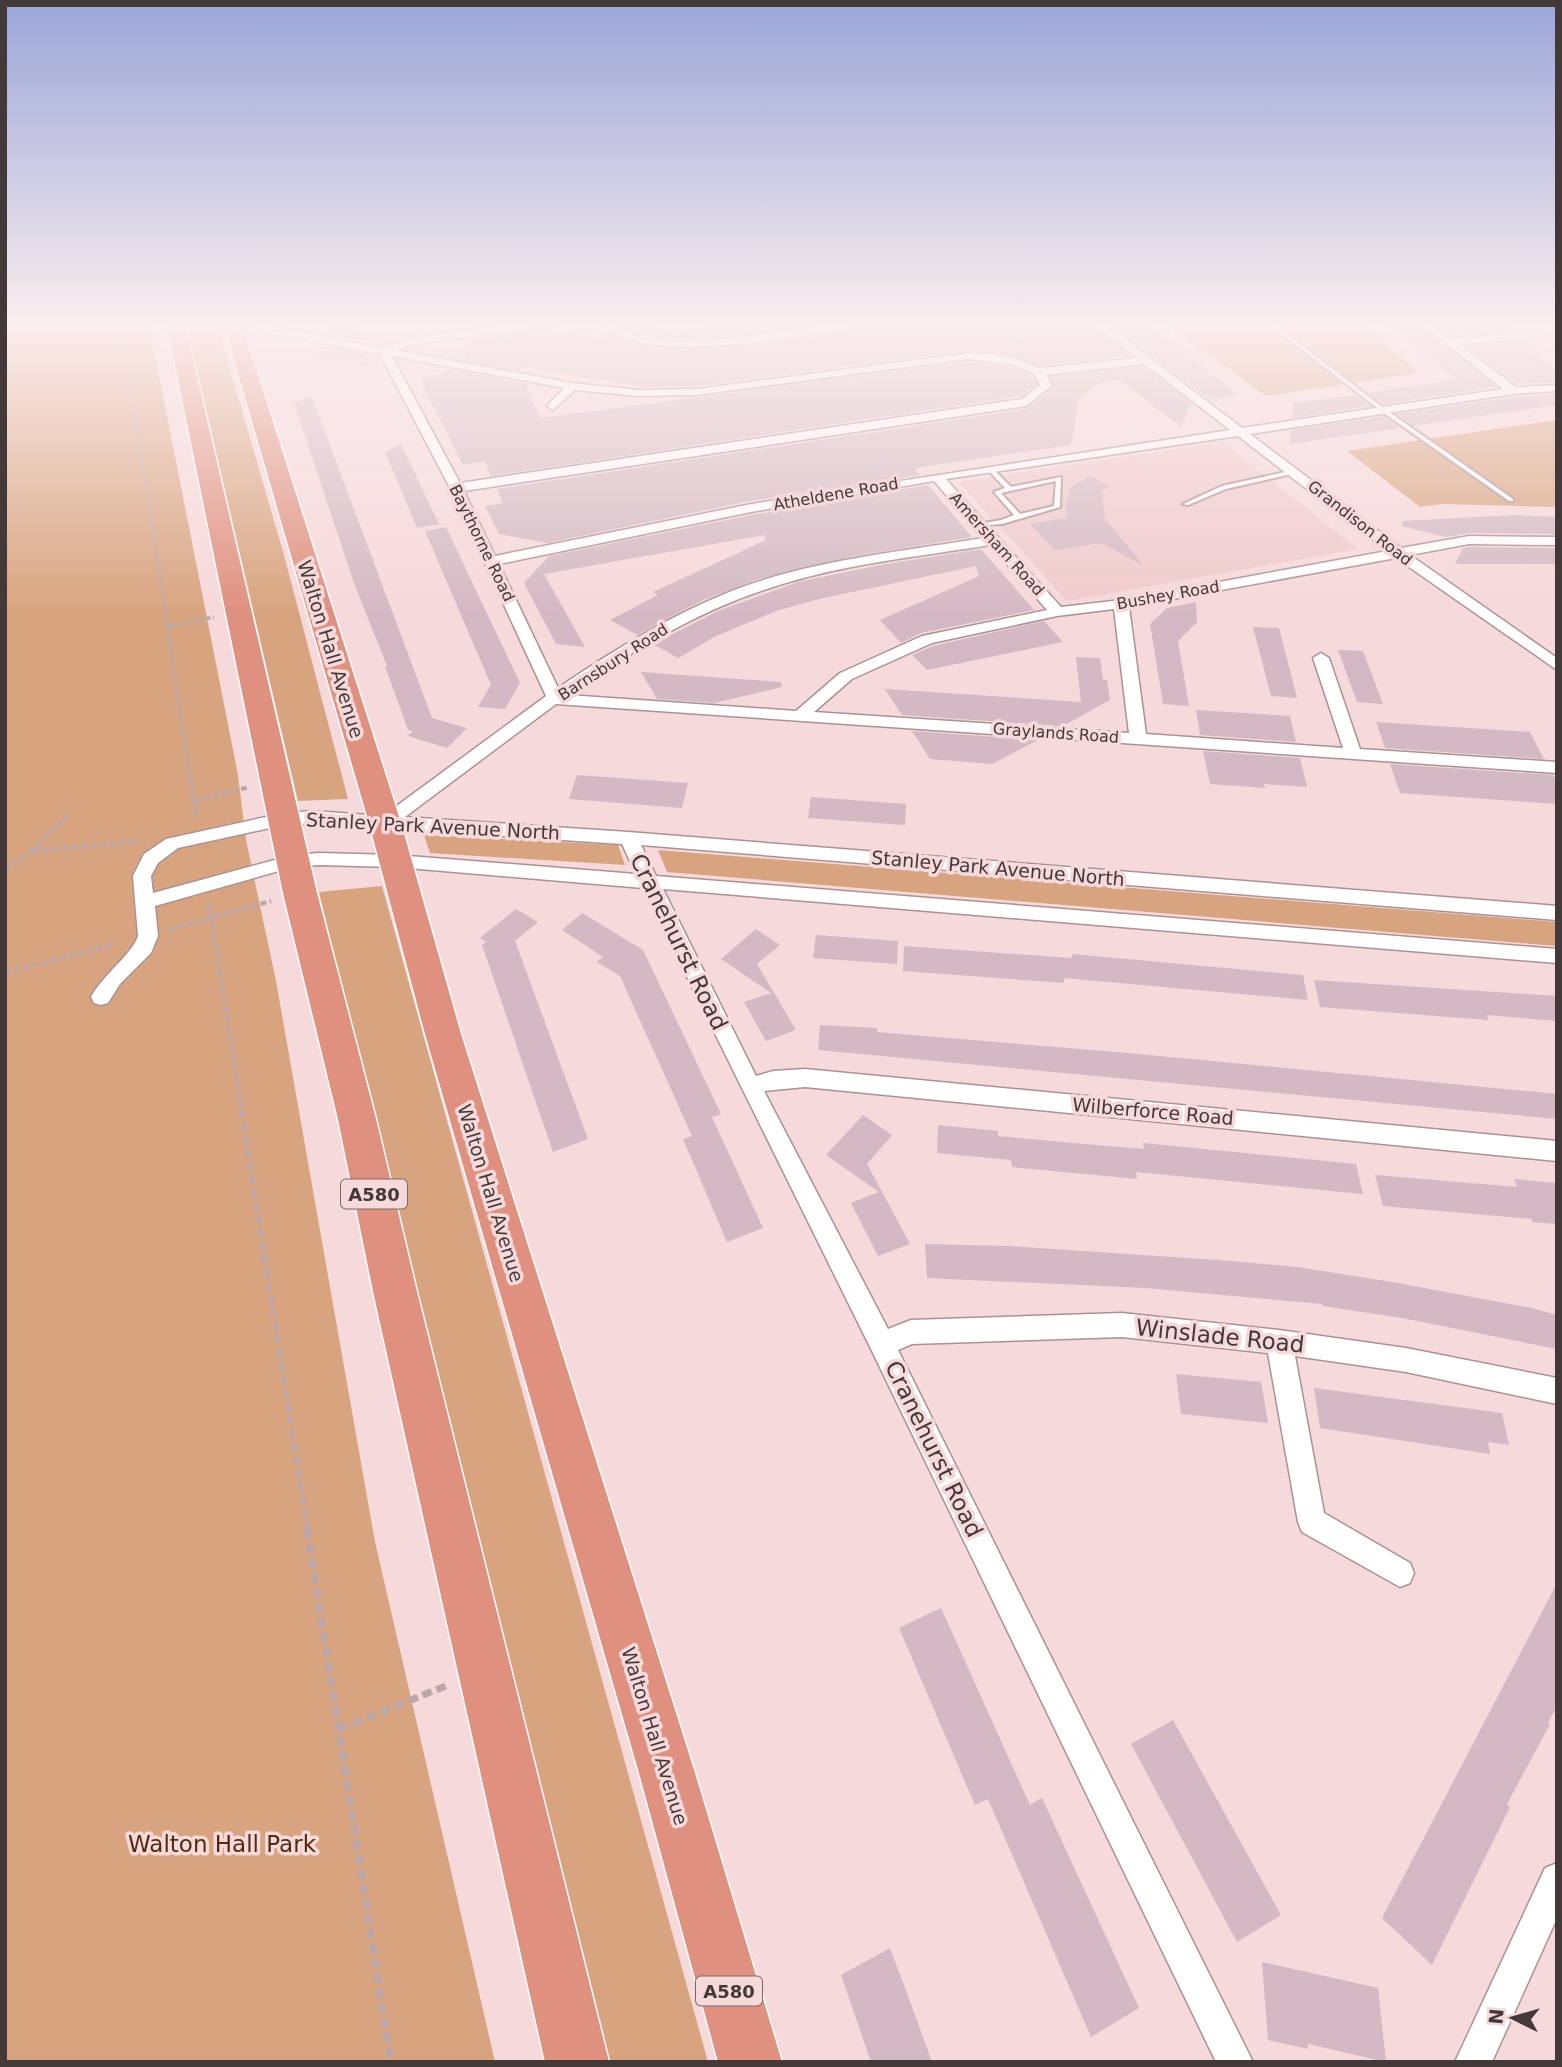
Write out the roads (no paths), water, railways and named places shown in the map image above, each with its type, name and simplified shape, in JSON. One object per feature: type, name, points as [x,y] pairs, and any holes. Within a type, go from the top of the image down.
[{"type":"highway","name":"A580","points":[[197,421],[274,779],[357,1119],[396,1296],[577,2062]]},
{"type":"highway","name":"Walton Hall Avenue","points":[[263,421],[385,823],[443,1034],[667,1773],[750,2062]]},
{"type":"street","name":"Baythorne Road","points":[[421,421],[456,488],[555,699]]},
{"type":"street","points":[[456,488],[897,421]]},
{"type":"street","name":"Grandison Road","points":[[1229,421],[1398,553],[1557,665]]},
{"type":"street","name":"Atheldene Road","points":[[491,561],[751,508],[937,477],[1309,421]]},
{"type":"street","name":"Amersham Road","points":[[937,477],[1057,612]]},
{"type":"street","name":"Barnsbury Road","points":[[385,823],[555,699],[660,628],[736,595],[808,572],[994,540]]},
{"type":"street","name":"Bushey Road","points":[[801,715],[846,676],[927,639],[1057,612],[1121,604],[1469,540],[1557,541]]},
{"type":"street","points":[[1121,604],[1138,739]]},
{"type":"street","points":[[1321,657],[1353,752]]},
{"type":"street","name":"Graylands Road","points":[[555,699],[1557,768]]},
{"type":"street","name":"Stanley Park Avenue North","points":[[1557,913],[628,838],[312,817],[284,819],[172,843],[150,859],[142,876],[145,902],[293,861],[396,861],[1557,956]]},
{"type":"street","name":"Cranehurst Road","points":[[628,838],[750,1086],[882,1344],[1235,2062]]},
{"type":"street","points":[[100,998],[113,979],[144,948],[148,936],[145,902]]},
{"type":"street","name":"Wilberforce Road","points":[[750,1086],[773,1080],[806,1078],[1557,1152]]},
{"type":"street","name":"Winslade Road","points":[[882,1344],[911,1332],[922,1331],[1001,1331],[1122,1325],[1279,1342],[1406,1360],[1557,1391]]},
{"type":"street","points":[[1279,1342],[1312,1522],[1400,1573]]},
{"type":"street","points":[[1473,2062],[1557,1880]]},
{"type":"lane","points":[[1398,421],[1511,500]]},
{"type":"lane","points":[[990,469],[1010,489]]},
{"type":"lane","points":[[1186,504],[1224,487],[1294,472]]},
{"type":"lane","points":[[980,525],[1057,507],[1059,478],[997,492],[1018,516]]},
{"type":"park label","name":"Walton Hall Park","points":[[222,1844]]}]
